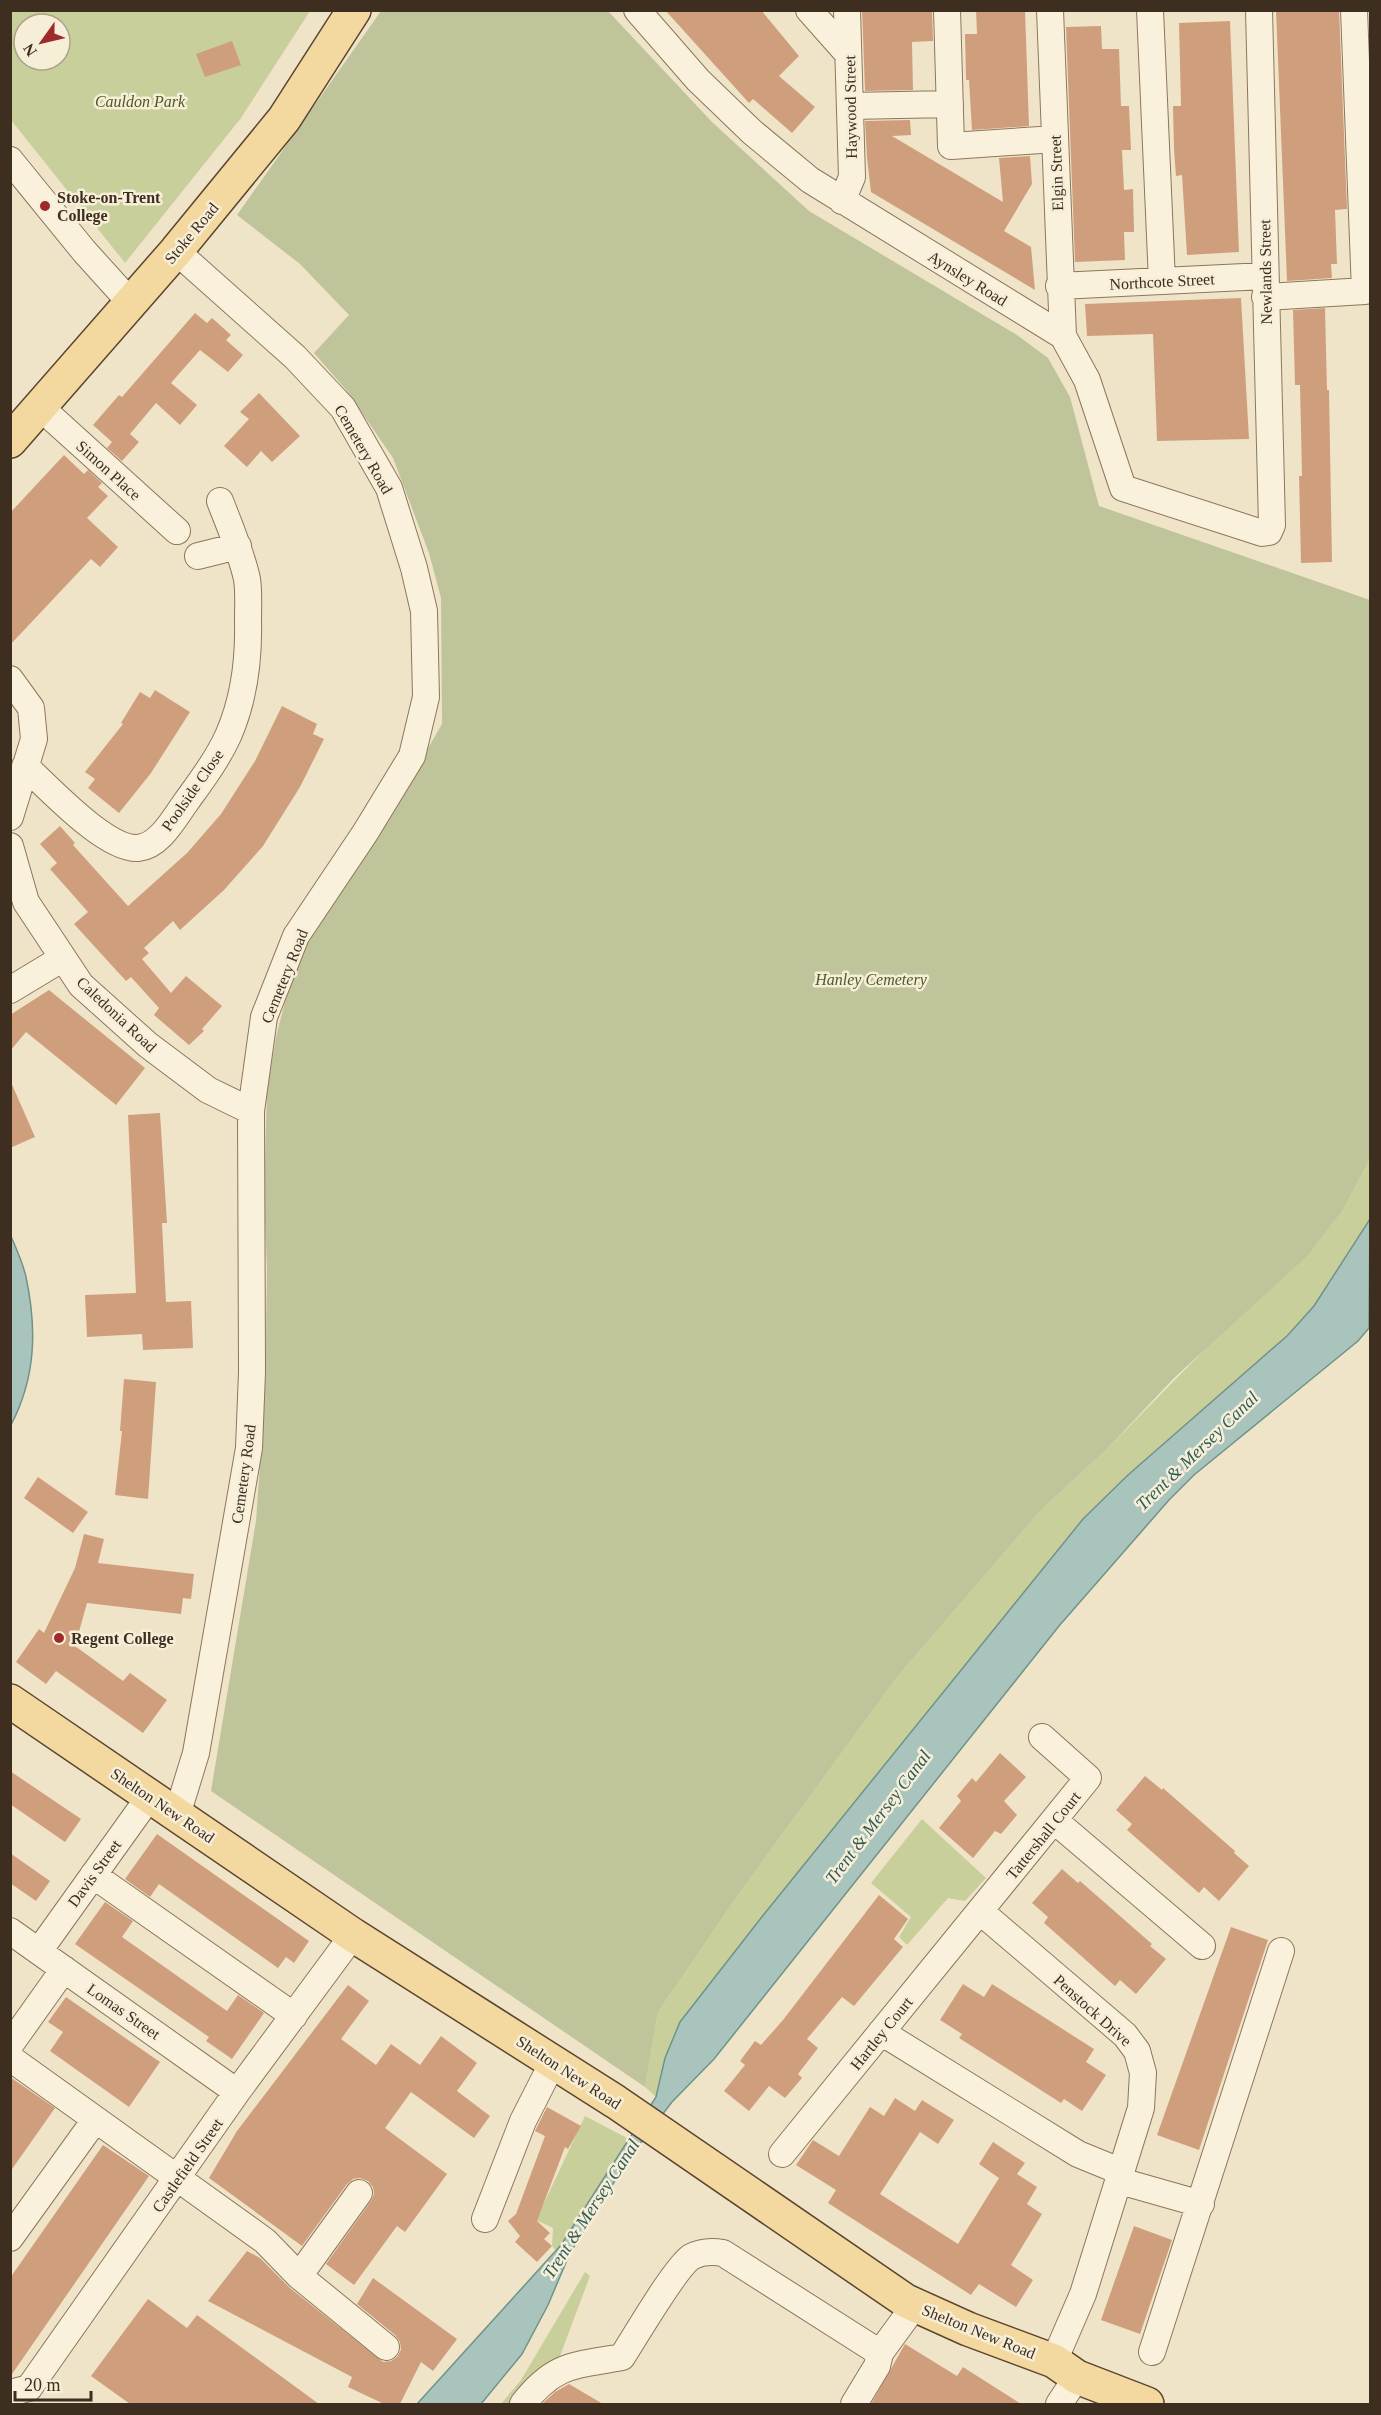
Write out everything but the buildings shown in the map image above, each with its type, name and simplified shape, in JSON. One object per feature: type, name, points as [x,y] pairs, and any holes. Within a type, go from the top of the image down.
[{"type":"main road","name":"Stoke Road","points":[[10,441],[176,251],[284,119],[354,10]]},
{"type":"main road","name":"Shelton New Road","points":[[10,1701],[354,1935],[616,2102],[915,2305],[1147,2404]]},
{"type":"street","name":"Aynsley Road","points":[[637,10],[698,80],[752,132],[810,180],[1063,336],[1087,380],[1123,488],[1263,533],[1269,532]]},
{"type":"street","points":[[809,10],[849,54]]},
{"type":"street","name":"Haywood Street","points":[[842,201],[852,177],[847,10]]},
{"type":"street","points":[[947,10],[951,146],[1054,139]]},
{"type":"street","name":"Elgin Street","points":[[1050,10],[1059,286],[1063,336]]},
{"type":"street","points":[[1150,10],[1162,281]]},
{"type":"street","name":"Newlands Street","points":[[1259,10],[1272,525],[1269,532]]},
{"type":"street","name":"Northcote Street","points":[[1059,286],[1162,281],[1365,291],[1354,10]]},
{"type":"street","points":[[850,106],[950,104]]},
{"type":"street","points":[[10,160],[84,251],[131,303]]},
{"type":"street","name":"Cemetery Road","points":[[176,251],[296,357],[343,408],[389,488],[414,568],[424,611],[426,697],[412,756],[365,833],[296,936],[264,1017],[251,1111],[252,1372],[249,1448],[196,1753],[177,1815]]},
{"type":"street","name":"Simon Place","points":[[41,408],[177,531]]},
{"type":"street","name":"Poolside Close","points":[[25,766],[91,827],[120,846],[139,848],[158,838],[207,772],[228,736],[241,695],[249,653],[247,581],[238,546],[220,501]]},
{"type":"street","points":[[198,556],[238,546]]},
{"type":"street","points":[[10,679],[31,708],[34,739],[10,816]]},
{"type":"street","name":"Caledonia Road","points":[[10,846],[26,902],[81,985],[148,1045],[208,1090],[251,1111]]},
{"type":"street","points":[[10,990],[63,958]]},
{"type":"street","name":"Tattershall Court","points":[[981,1912],[1088,1778],[1042,1737]]},
{"type":"street","name":"Davis Street","points":[[39,1951],[150,1796]]},
{"type":"street","points":[[1055,1821],[1202,1946]]},
{"type":"street","points":[[93,1875],[294,2016]]},
{"type":"street","name":"Hartley Court","points":[[782,2154],[981,1912]]},
{"type":"street","name":"Penstock Drive","points":[[981,1912],[1125,2035],[1137,2051],[1143,2073],[1141,2108],[1083,2294],[1059,2404]]},
{"type":"street","name":"Lomas Street","points":[[10,1931],[237,2092]]},
{"type":"street","name":"Castlefield Street","points":[[15,2392],[29,2388],[237,2092],[354,1935]]},
{"type":"street","points":[[1152,2352],[1281,1951]]},
{"type":"street","points":[[10,2045],[64,1969]]},
{"type":"street","points":[[881,2032],[1078,2154],[1121,2177],[1201,2204]]},
{"type":"street","points":[[10,2058],[265,2241],[299,2276],[386,2347]]},
{"type":"street","points":[[485,2219],[523,2121],[553,2062]]},
{"type":"street","points":[[10,2238],[95,2120]]},
{"type":"street","points":[[299,2276],[359,2193]]},
{"type":"street","points":[[523,2404],[538,2385],[564,2367],[622,2357],[675,2277],[691,2258],[709,2251],[723,2253],[880,2354]]},
{"type":"street","points":[[854,2404],[877,2366],[880,2354],[915,2305]]},
{"type":"green space","name":"Cauldon Park","points":[[11,11],[310,11],[241,118],[125,263],[11,120]]},
{"type":"green space","name":"Hanley Cemetery","points":[[381,11],[608,11],[712,122],[809,211],[1017,335],[1048,358],[1070,397],[1099,506],[1370,600],[1370,1159],[1344,1208],[1308,1255],[1174,1378],[1107,1449],[1042,1509],[897,1677],[738,1895],[658,2012],[645,2087],[211,1791],[256,1521],[265,1392],[267,1269],[264,1197],[267,1091],[276,1037],[289,986],[311,935],[389,816],[442,724],[441,598],[429,553],[393,458],[347,391],[314,353],[349,315],[300,264],[237,215]]},
{"type":"green space","points":[[1370,1159],[1370,1219],[1315,1306],[1287,1336],[1128,1475],[1083,1519],[761,1918],[680,2022],[665,2058],[656,2097],[645,2087],[658,2012],[738,1895],[897,1677],[1042,1509],[1107,1449],[1344,1208]]},
{"type":"green space","points":[[922,1819],[986,1878],[965,1901],[948,1898],[907,1945],[899,1937],[911,1917],[871,1883]]},
{"type":"green space","points":[[585,2116],[629,2139],[557,2251],[552,2246],[553,2228],[536,2220]]},
{"type":"green space","points":[[585,2272],[590,2276],[560,2356],[519,2404],[501,2404],[521,2380]]},
{"type":"water","name":"Trent & Mersey Canal","points":[[1370,1219],[1369,1328],[1358,1341],[1194,1475],[1169,1500],[1059,1626],[714,2059],[672,2102],[629,2158],[570,2253],[548,2305],[522,2354],[481,2404],[417,2404],[561,2245],[656,2097],[665,2058],[680,2022],[761,1918],[1083,1519],[1128,1475],[1287,1336],[1314,1306]]},
{"type":"water","points":[[10,1234],[26,1277],[33,1334],[30,1371],[11,1425]]},
{"type":"place","name":"Stoke-on-Trent College","points":[[45,206]]},
{"type":"place","name":"Regent College","points":[[59,1638]]}]
